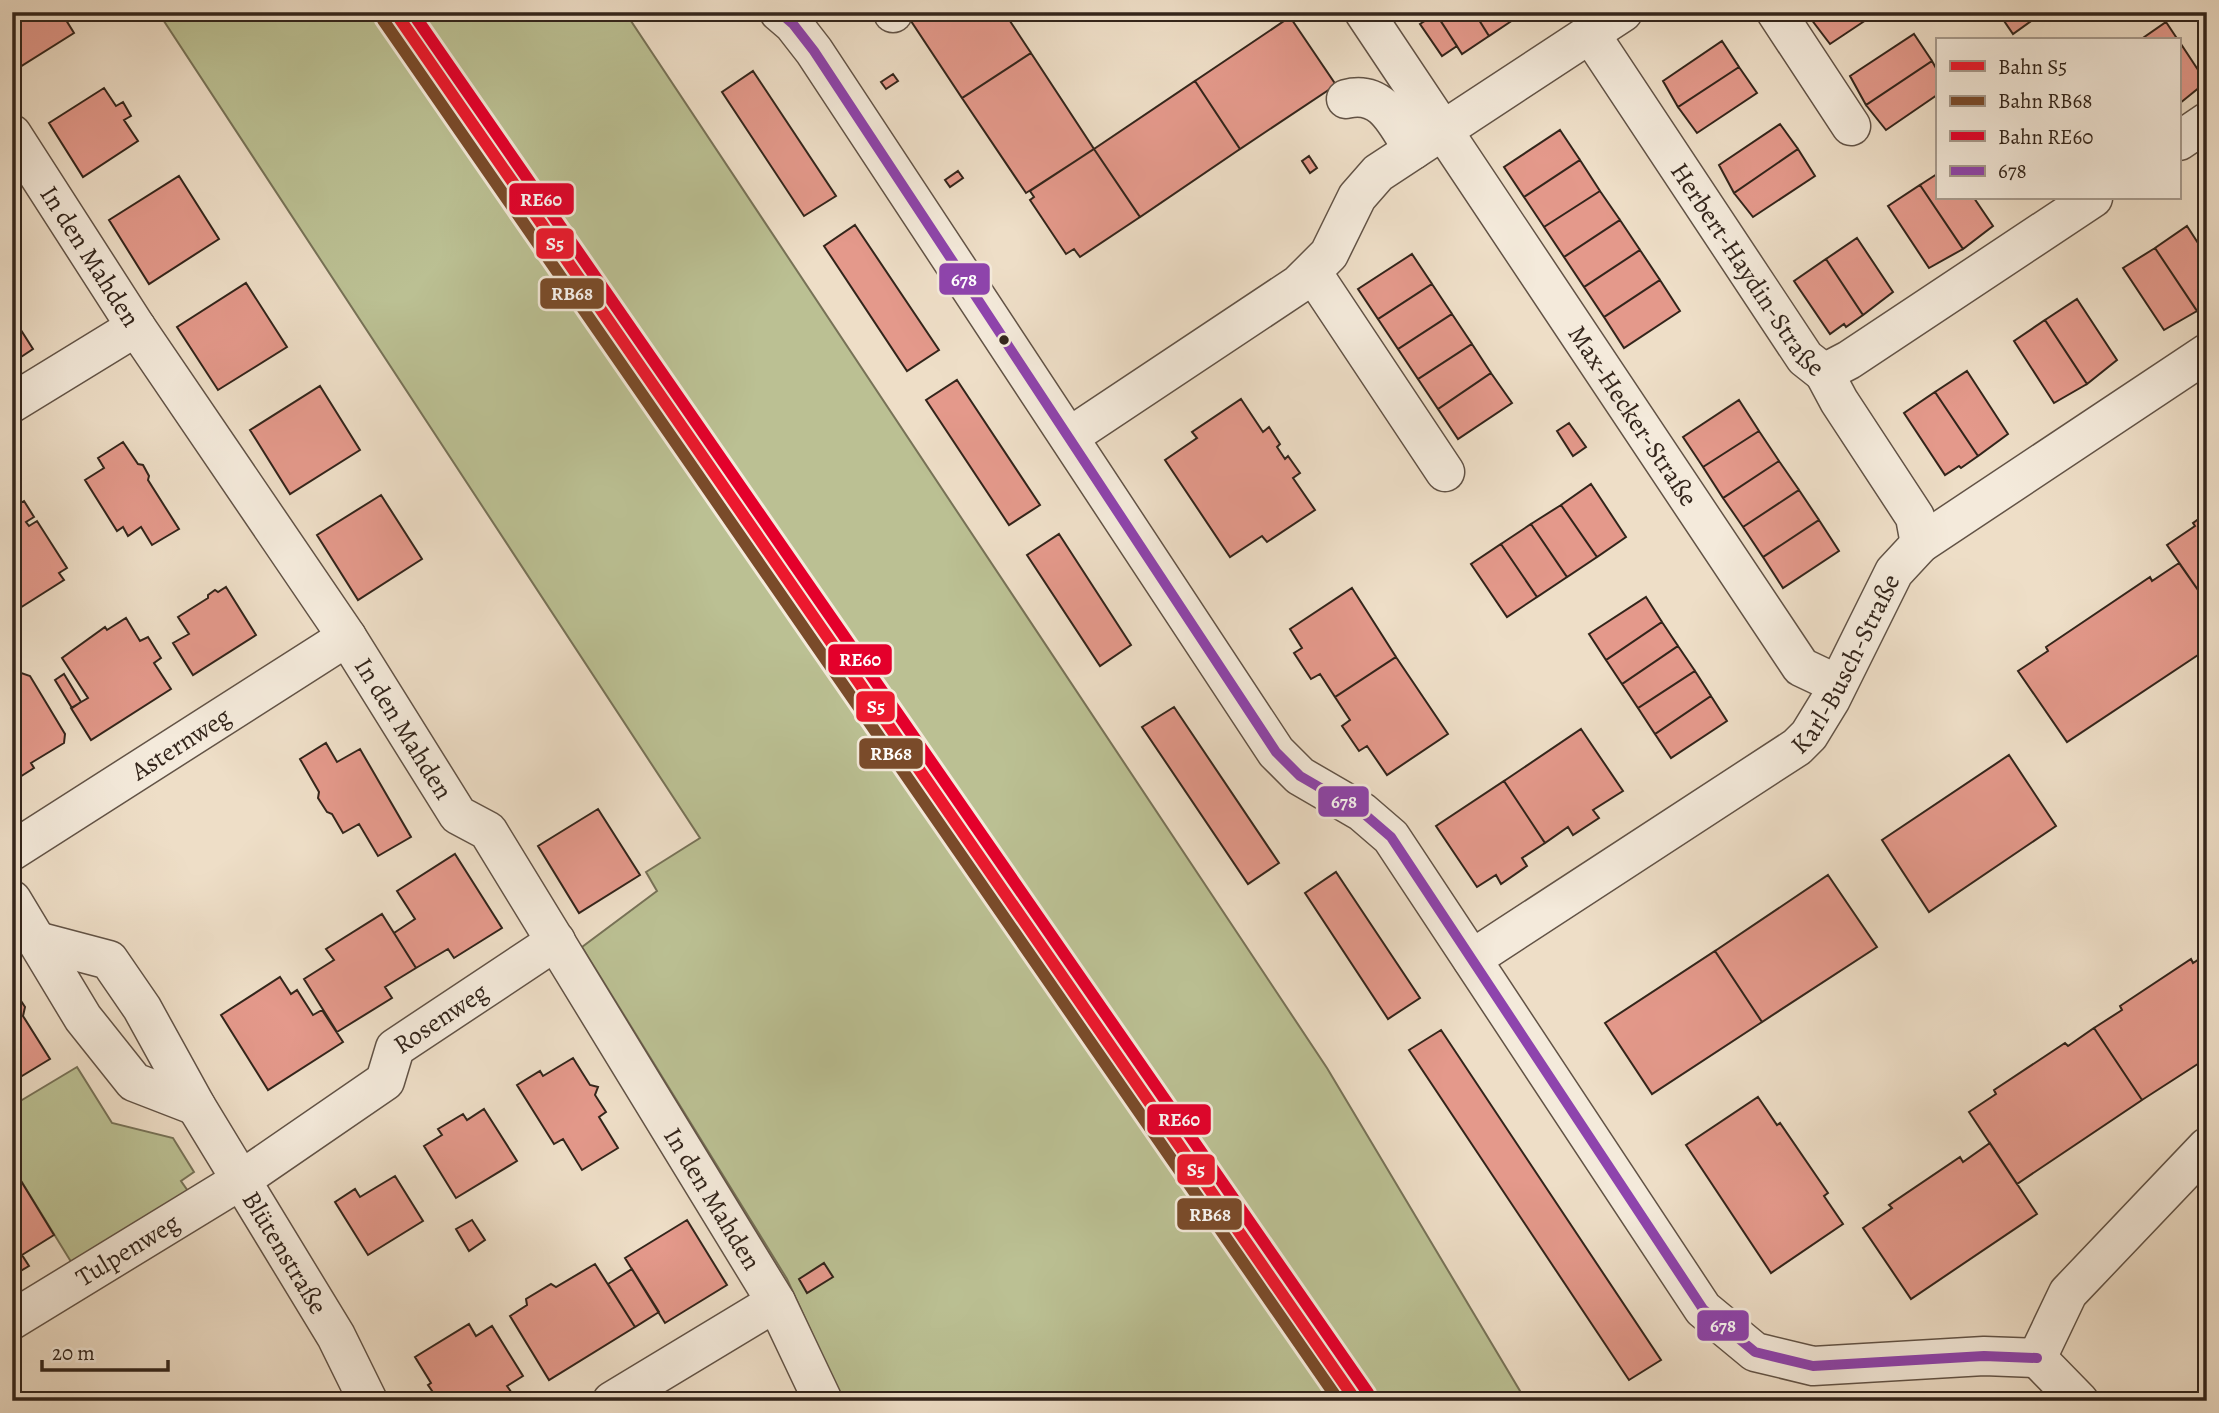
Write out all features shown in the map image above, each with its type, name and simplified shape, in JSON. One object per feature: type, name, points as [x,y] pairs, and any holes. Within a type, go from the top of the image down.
[{"type":"street","points":[[1364,12],[1428,140]]},
{"type":"street","points":[[1069,437],[1299,284],[1329,254],[1357,197],[1378,173],[1623,12]]},
{"type":"street","points":[[1776,12],[1851,126]]},
{"type":"street","points":[[792,16],[1276,752],[1300,776],[1362,812],[1391,837],[1703,1309],[1755,1352],[1813,1366],[1984,1356],[2037,1358],[2079,1401]]},
{"type":"street","name":"Herbert-Haydin-Straße","points":[[1591,34],[1805,358],[1824,373],[1849,360],[2090,200]]},
{"type":"street","points":[[1346,99],[1358,96],[1373,100],[1428,140]]},
{"type":"street","points":[[2180,140],[2207,122]]},
{"type":"street","name":"In den Mahden","points":[[12,134],[136,327],[347,637],[458,815],[488,831],[775,1302],[823,1401]]},
{"type":"street","name":"Max-Hecker-Straße","points":[[1428,140],[1801,667],[1837,684]]},
{"type":"street","points":[[1312,272],[1445,472]]},
{"type":"street","points":[[12,404],[136,327]]},
{"type":"street","name":"Karl-Busch-Straße","points":[[1472,959],[1797,747],[1809,735],[1831,699],[1894,572],[1920,544],[2207,354]]},
{"type":"street","points":[[1824,373],[1839,401],[1915,517],[1920,544]]},
{"type":"street","name":"Asternweg","points":[[12,851],[347,637]]},
{"type":"street","points":[[13,902],[82,1018],[134,1082],[197,1106]]},
{"type":"street","name":"Blütenstraße","points":[[37,941],[109,960],[142,1008],[197,1106],[336,1336],[369,1401]]},
{"type":"street","name":"Rosenweg","points":[[241,1180],[386,1081],[395,1048],[556,941]]},
{"type":"street","points":[[2037,1358],[2068,1293],[2207,1147]]},
{"type":"street","name":"Tulpenweg","points":[[12,1320],[241,1180]]},
{"type":"street","points":[[612,1401],[775,1302]]},
{"type":"green space","points":[[158,12],[625,12],[1327,1068],[1526,1401],[843,1401],[787,1279],[582,947],[657,891],[646,872],[700,838]]},
{"type":"green space","points":[[77,1067],[112,1123],[173,1138],[194,1172],[181,1181],[190,1194],[73,1265],[12,1166],[12,1106]]},
{"type":"building","points":[[12,12],[61,12],[74,33],[15,70],[12,65]]},
{"type":"building","points":[[905,12],[1004,12],[1031,53],[962,98]]},
{"type":"building","points":[[1435,12],[1474,12],[1489,36],[1462,54]]},
{"type":"building","points":[[1474,12],[1513,12],[1516,18],[1489,36]]},
{"type":"building","points":[[1821,12],[1878,12],[1830,44],[1811,19]]},
{"type":"building","points":[[1998,12],[2044,12],[2013,34]]},
{"type":"building","points":[[1436,14],[1457,46],[1442,56],[1420,24]]},
{"type":"building","points":[[1290,17],[1336,85],[1240,149],[1195,81]]},
{"type":"building","points":[[2166,22],[2177,38],[2143,38]]},
{"type":"building","points":[[1914,34],[1932,61],[1866,105],[1850,76]]},
{"type":"building","points":[[1722,41],[1739,67],[1678,107],[1663,81]]},
{"type":"building","points":[[2180,43],[2206,82],[2180,103]]},
{"type":"building","points":[[1031,53],[1094,149],[1026,193],[962,98]]},
{"type":"building","points":[[1932,61],[1936,68],[1936,96],[1886,130],[1866,105]]},
{"type":"building","points":[[1739,67],[1757,93],[1697,133],[1678,107]]},
{"type":"building","points":[[753,71],[836,196],[804,216],[722,92]]},
{"type":"building","points":[[893,74],[898,81],[886,89],[881,82]]},
{"type":"building","points":[[1195,81],[1240,149],[1140,217],[1094,149]]},
{"type":"building","points":[[104,88],[116,106],[123,102],[131,116],[124,120],[138,141],[83,177],[49,123]]},
{"type":"building","points":[[1780,124],[1798,149],[1734,193],[1719,165]]},
{"type":"building","points":[[1560,130],[1580,160],[1524,197],[1504,167]]},
{"type":"building","points":[[1094,149],[1140,217],[1080,257],[1074,249],[1066,254],[1030,200],[1034,197],[1030,191]]},
{"type":"building","points":[[1798,149],[1815,176],[1753,217],[1734,193]]},
{"type":"building","points":[[1309,156],[1317,168],[1310,173],[1302,161]]},
{"type":"building","points":[[1580,160],[1600,191],[1544,227],[1524,197]]},
{"type":"building","points":[[958,171],[963,178],[950,187],[945,180]]},
{"type":"building","points":[[1936,175],[1936,200],[1975,200],[1993,226],[1963,249],[1920,185]]},
{"type":"building","points":[[179,176],[219,239],[149,284],[109,220]]},
{"type":"building","points":[[1920,185],[1963,249],[1929,268],[1888,206]]},
{"type":"building","points":[[1600,191],[1620,220],[1564,257],[1544,227]]},
{"type":"building","points":[[1620,220],[1640,250],[1584,287],[1564,257]]},
{"type":"building","points":[[855,225],[939,350],[907,371],[824,246]]},
{"type":"building","points":[[2187,226],[2207,257],[2207,304],[2197,311],[2155,248]]},
{"type":"building","points":[[1857,238],[1893,292],[1863,315],[1826,259]]},
{"type":"building","points":[[2155,248],[2197,311],[2164,330],[2123,268]]},
{"type":"building","points":[[1640,250],[1660,280],[1604,317],[1584,287]]},
{"type":"building","points":[[1412,254],[1432,284],[1378,319],[1358,289]]},
{"type":"building","points":[[1826,259],[1863,315],[1830,334],[1794,281]]},
{"type":"building","points":[[1660,280],[1680,311],[1624,348],[1604,317]]},
{"type":"building","points":[[246,283],[287,347],[218,390],[177,327]]},
{"type":"building","points":[[1432,284],[1452,314],[1398,349],[1378,319]]},
{"type":"building","points":[[2077,299],[2117,360],[2087,384],[2045,320]]},
{"type":"building","points":[[1452,314],[1472,344],[1418,379],[1398,349]]},
{"type":"building","points":[[12,316],[33,349],[12,363]]},
{"type":"building","points":[[2045,320],[2087,384],[2054,403],[2014,341]]},
{"type":"building","points":[[1472,344],[1491,373],[1438,409],[1418,379]]},
{"type":"building","points":[[1967,371],[2008,434],[1978,456],[1935,392]]},
{"type":"building","points":[[1491,373],[1512,403],[1458,439],[1438,409]]},
{"type":"building","points":[[957,380],[1040,505],[1009,525],[926,400]]},
{"type":"building","points":[[320,386],[360,450],[290,494],[250,430]]},
{"type":"building","points":[[1935,392],[1978,456],[1945,475],[1904,413]]},
{"type":"building","points":[[1241,399],[1263,432],[1269,427],[1280,444],[1277,447],[1285,459],[1288,456],[1300,473],[1293,478],[1315,510],[1267,542],[1262,536],[1230,557],[1165,460],[1197,438],[1192,432]]},
{"type":"building","points":[[1739,400],[1759,431],[1703,467],[1683,437]]},
{"type":"building","points":[[1569,423],[1586,447],[1573,456],[1557,431]]},
{"type":"building","points":[[1759,431],[1779,461],[1723,498],[1703,467]]},
{"type":"building","points":[[123,442],[138,464],[143,465],[149,476],[148,480],[179,529],[152,545],[141,527],[128,536],[123,527],[117,531],[85,480],[104,468],[98,458]]},
{"type":"building","points":[[1779,461],[1799,490],[1743,527],[1723,498]]},
{"type":"building","points":[[1591,484],[1626,537],[1597,557],[1561,505]]},
{"type":"building","points":[[1799,490],[1819,520],[1763,557],[1743,527]]},
{"type":"building","points":[[381,495],[422,559],[358,600],[317,535]]},
{"type":"building","points":[[24,501],[34,517],[26,522],[29,526],[37,521],[67,568],[59,573],[64,580],[12,613],[12,508]]},
{"type":"building","points":[[1561,505],[1597,557],[1567,577],[1531,524]]},
{"type":"building","points":[[2207,513],[2207,603],[2167,545],[2195,526],[2193,523]]},
{"type":"building","points":[[1819,520],[1839,551],[1783,588],[1763,557]]},
{"type":"building","points":[[1531,524],[1567,577],[1537,597],[1501,544]]},
{"type":"building","points":[[1059,534],[1131,645],[1100,666],[1027,555]]},
{"type":"building","points":[[1501,544],[1537,597],[1507,617],[1471,564]]},
{"type":"building","points":[[2179,563],[2207,603],[2207,649],[2067,742],[2018,671],[2048,651],[2046,647],[2150,577],[2152,581]]},
{"type":"building","points":[[226,587],[256,635],[193,675],[173,643],[189,634],[178,617],[208,598],[215,590],[218,592]]},
{"type":"building","points":[[1352,588],[1396,657],[1335,697],[1320,674],[1311,679],[1294,653],[1302,648],[1290,629]]},
{"type":"building","points":[[1646,597],[1662,622],[1606,660],[1589,634]]},
{"type":"building","points":[[126,618],[140,641],[148,637],[161,658],[154,663],[171,689],[91,740],[71,708],[88,698],[62,658],[105,627],[107,630]]},
{"type":"building","points":[[1662,622],[1678,646],[1622,684],[1606,660]]},
{"type":"building","points":[[1678,646],[1695,671],[1638,708],[1622,684]]},
{"type":"building","points":[[1396,657],[1448,734],[1387,775],[1367,746],[1359,751],[1342,726],[1350,720],[1335,697]]},
{"type":"building","points":[[12,659],[21,673],[30,676],[65,734],[64,743],[31,763],[34,768],[12,782]]},
{"type":"building","points":[[1695,671],[1711,696],[1655,734],[1638,708]]},
{"type":"building","points":[[64,674],[81,702],[72,708],[55,680]]},
{"type":"building","points":[[1711,696],[1727,721],[1671,758],[1655,734]]},
{"type":"building","points":[[1174,707],[1279,863],[1248,884],[1142,727]]},
{"type":"building","points":[[1581,729],[1623,791],[1593,810],[1599,818],[1573,835],[1568,827],[1545,843],[1504,781]]},
{"type":"building","points":[[326,743],[337,762],[360,749],[411,837],[378,856],[359,824],[343,833],[318,798],[319,792],[300,759]]},
{"type":"building","points":[[2009,755],[2056,826],[1929,912],[1882,840]]},
{"type":"building","points":[[1504,781],[1545,843],[1522,858],[1527,866],[1501,884],[1496,875],[1477,887],[1436,826]]},
{"type":"building","points":[[598,809],[640,875],[579,913],[538,846]]},
{"type":"building","points":[[455,854],[502,928],[454,958],[448,949],[416,968],[394,933],[415,919],[397,891]]},
{"type":"building","points":[[1336,872],[1420,998],[1388,1019],[1305,893]]},
{"type":"building","points":[[1828,875],[1877,947],[1762,1022],[1715,951]]},
{"type":"building","points":[[382,914],[416,968],[385,987],[392,998],[337,1032],[304,979],[334,960],[326,949]]},
{"type":"building","points":[[1715,951],[1762,1022],[1652,1094],[1605,1023]]},
{"type":"building","points":[[2207,954],[2207,1058],[2142,1100],[2094,1028],[2122,1010],[2120,1006],[2191,959],[2193,963]]},
{"type":"building","points":[[280,977],[291,994],[297,990],[313,1015],[322,1010],[343,1042],[268,1090],[221,1015]]},
{"type":"building","points":[[12,994],[17,995],[25,1007],[23,1016],[50,1059],[12,1082]]},
{"type":"building","points":[[2094,1028],[2142,1100],[2017,1184],[1969,1112],[1996,1094],[1994,1090],[2065,1043],[2068,1046]]},
{"type":"building","points":[[1441,1030],[1661,1360],[1629,1380],[1409,1050]]},
{"type":"building","points":[[573,1058],[590,1085],[598,1087],[595,1095],[606,1112],[599,1117],[618,1148],[582,1170],[563,1139],[554,1144],[517,1085],[540,1071],[543,1076]]},
{"type":"building","points":[[1758,1097],[1777,1125],[1780,1123],[1828,1193],[1824,1196],[1843,1224],[1771,1273],[1686,1145]]},
{"type":"building","points":[[484,1109],[517,1161],[456,1198],[424,1146],[442,1135],[438,1129],[463,1114],[467,1120]]},
{"type":"building","points":[[1990,1143],[2037,1214],[1911,1299],[1863,1228],[1892,1208],[1889,1205],[1960,1157],[1963,1162]]},
{"type":"building","points":[[395,1176],[423,1221],[368,1255],[335,1202],[355,1189],[360,1197]]},
{"type":"building","points":[[21,1181],[54,1235],[22,1255],[29,1266],[12,1276],[12,1187]]},
{"type":"building","points":[[472,1220],[485,1240],[469,1251],[456,1229]]},
{"type":"building","points":[[687,1220],[727,1285],[665,1323],[625,1258]]},
{"type":"building","points":[[824,1263],[833,1277],[807,1293],[799,1279]]},
{"type":"building","points":[[595,1264],[635,1327],[549,1380],[510,1316],[527,1305],[526,1299],[551,1284],[556,1287]]},
{"type":"building","points":[[632,1269],[659,1312],[635,1327],[608,1284]]},
{"type":"building","points":[[469,1324],[476,1336],[492,1326],[523,1376],[507,1386],[516,1399],[513,1401],[439,1401],[428,1385],[431,1383],[415,1357]]},
{"type":"rail line","name":"S5","points":[[395,12],[1356,1401]]},
{"type":"rail line","name":"RE60","points":[[412,12],[1368,1393]]},
{"type":"rail line","name":"RB68","points":[[383,20],[1339,1401]]},
{"type":"transit line","name":"678","points":[[779,12],[793,24],[814,51],[1276,752],[1300,776],[1362,812],[1391,837],[1703,1309],[1755,1352],[1813,1366],[1984,1356],[2037,1358]]}]
